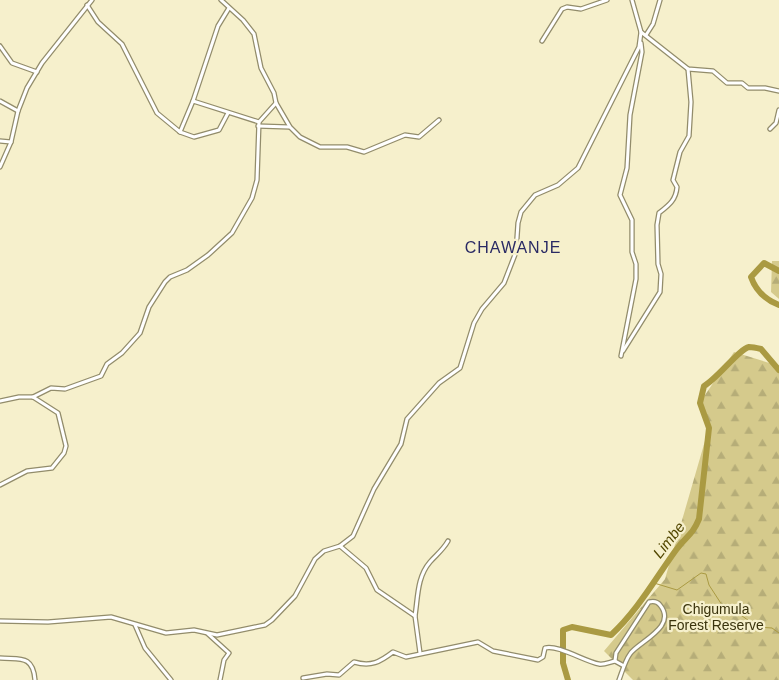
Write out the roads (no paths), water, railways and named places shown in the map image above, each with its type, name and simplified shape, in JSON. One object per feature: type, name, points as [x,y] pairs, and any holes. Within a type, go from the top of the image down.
[{"type":"street","points":[[0,167],[11,142],[18,112],[27,88],[86,5],[92,0]]},
{"type":"street","points":[[221,0],[254,34],[261,68],[274,93],[276,103],[290,127],[300,137],[315,146],[347,147],[364,152],[405,135],[419,137],[439,120]]},
{"type":"street","points":[[542,41],[562,9],[567,7],[581,9],[608,0]]},
{"type":"street","points":[[622,356],[636,264],[632,252],[634,233],[631,217],[626,212],[620,195],[627,168],[630,122],[642,52],[640,43],[641,32],[632,0]]},
{"type":"street","points":[[646,35],[653,24],[660,0]]},
{"type":"street","points":[[86,5],[98,22],[122,44],[158,113],[180,132],[194,137],[218,131],[228,113]]},
{"type":"street","points":[[180,132],[185,116],[193,101],[218,26],[229,8]]},
{"type":"street","points":[[641,32],[688,69],[713,71],[727,83],[743,83],[748,88],[765,88],[779,91]]},
{"type":"street","points":[[0,621],[48,622],[111,617],[166,633],[194,630],[217,635],[265,625],[272,620],[296,596],[316,559],[324,551],[340,546],[350,540],[362,521],[374,488],[401,444],[407,419],[439,383],[460,368],[474,323],[482,308],[501,288],[510,270],[516,252],[518,223],[521,212],[535,195],[558,185],[578,168],[640,43]]},
{"type":"street","points":[[0,46],[12,63],[37,72]]},
{"type":"street","points":[[623,351],[660,292],[658,217],[660,212],[671,204],[675,196],[677,187],[673,180],[676,164],[688,139],[691,102],[688,69]]},
{"type":"street","points":[[0,101],[18,112]]},
{"type":"street","points":[[193,101],[258,124],[290,127]]},
{"type":"street","points":[[0,401],[19,397],[33,397],[50,388],[65,389],[101,376],[107,364],[122,353],[140,333],[149,307],[165,282],[170,277],[188,270],[232,233],[252,198],[257,180],[258,124],[276,103]]},
{"type":"street","points":[[770,129],[776,123],[779,110]]},
{"type":"street","points":[[0,141],[11,142]]},
{"type":"street","points":[[0,485],[27,471],[52,468],[64,453],[66,446],[58,413],[33,397]]},
{"type":"street","points":[[420,654],[414,616],[419,582],[430,563],[442,552],[448,541]]},
{"type":"street","points":[[340,546],[366,568],[377,590],[414,616]]},
{"type":"street","points":[[615,661],[616,653],[649,602],[656,602],[662,612],[661,627],[652,638],[633,651],[618,680]]},
{"type":"street","points":[[135,624],[145,648],[171,680]]},
{"type":"street","points":[[208,634],[229,653],[224,660],[220,680]]},
{"type":"street","points":[[303,678],[328,674],[339,675],[354,662],[366,665],[380,662],[393,652],[406,657],[478,642],[502,654],[538,660],[543,657],[545,648],[553,646],[563,652],[600,664],[615,661],[624,666]]},
{"type":"street","points":[[0,658],[26,660],[32,666],[35,680]]},
{"type":"waterway","name":"Limbe","points":[[779,271],[764,263],[751,277],[762,294],[779,305]]},
{"type":"waterway","name":"Limbe","points":[[568,680],[563,663],[563,630],[572,627],[611,635],[638,605],[676,550],[691,533],[699,519],[709,428],[700,403],[704,386],[749,347],[761,349],[779,370]]},
{"type":"waterway","points":[[654,583],[677,590],[701,573],[706,574],[709,585],[722,605],[737,612],[757,627],[772,628],[779,633]]},
{"type":"district","name":"CHAWANJE","points":[[513,247]]},
{"type":"park label","name":"Chigumula Forest Reserve","points":[[716,618]]}]
